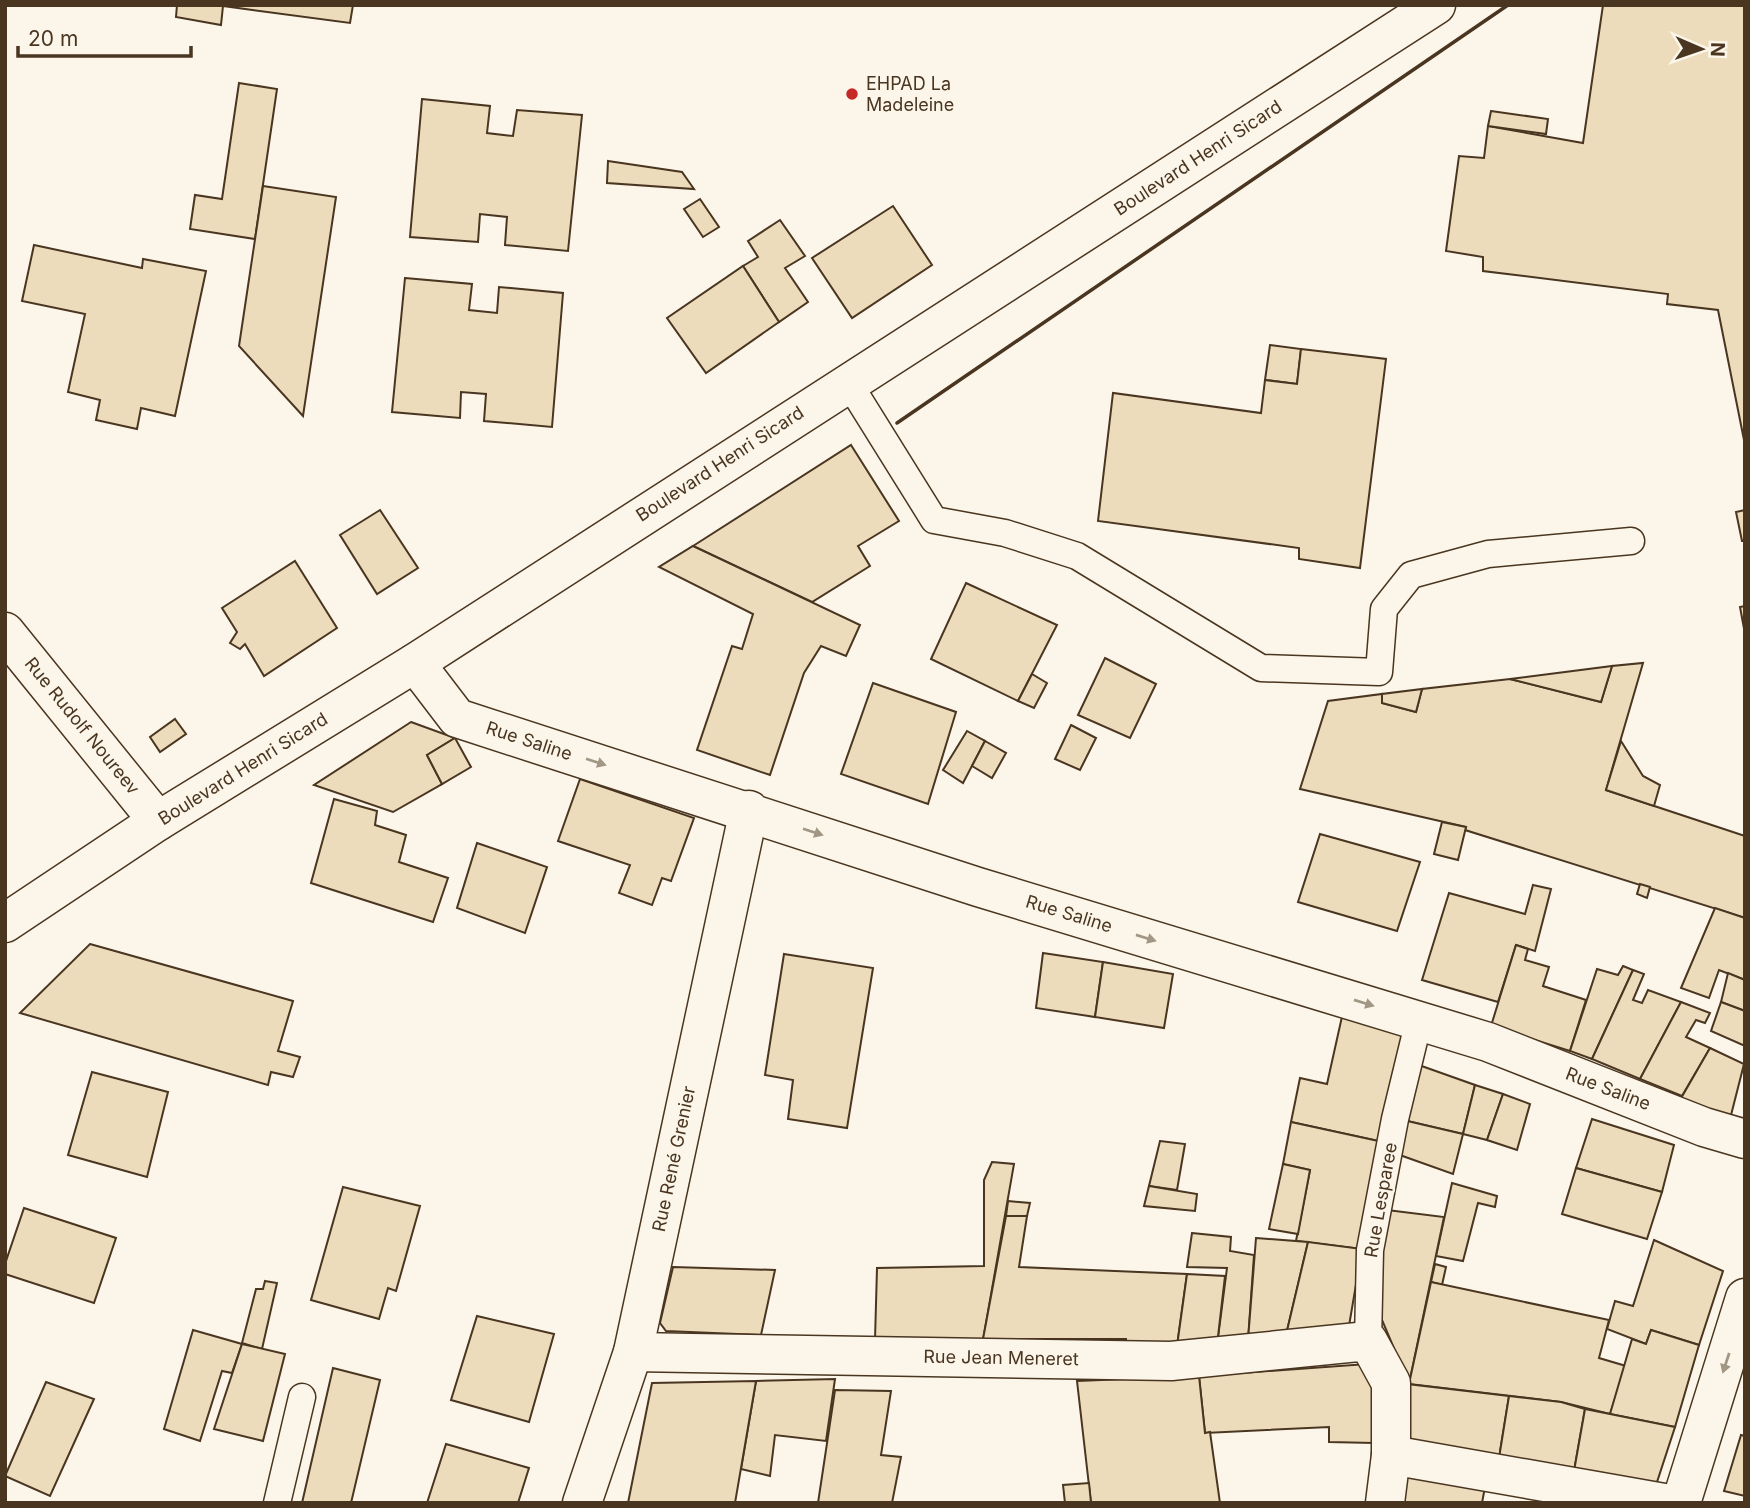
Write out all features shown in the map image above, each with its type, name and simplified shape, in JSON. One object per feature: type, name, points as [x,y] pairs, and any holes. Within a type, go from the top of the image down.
[{"type":"street","name":"Boulevard Henri Sicard","points":[[5,923],[158,821],[415,663],[1436,5]]},
{"type":"street","name":"Rue Rudolf Noureev","points":[[5,632],[158,821]]},
{"type":"street","name":"Rue Saline","points":[[415,663],[457,718],[750,810],[978,887],[1488,1042],[1704,1127],[1745,1139]]},
{"type":"street","name":"Rue René Grenier","points":[[582,1503],[633,1352],[750,810]]},
{"type":"street","points":[[1681,1503],[1745,1297]]},
{"type":"street","name":"Rue Jean Meneret","points":[[633,1352],[1171,1361],[1368,1341]]},
{"type":"street","name":"Rue Lesparee","points":[[1368,1341],[1391,1383],[1391,1455],[1385,1503]]},
{"type":"street","points":[[1391,1455],[1664,1503]]},
{"type":"lane","points":[[848,382],[934,520],[1005,533],[1077,556],[1261,668],[1379,672],[1384,609],[1411,575],[1488,554],[1631,541]]},
{"type":"lane","name":"Rue Lesparee","points":[[1368,1341],[1370,1250],[1395,1119],[1419,1020]]},
{"type":"lane","points":[[277,1503],[302,1397]]},
{"type":"building","points":[[177,5],[353,5],[350,23],[223,6],[221,25],[176,17]]},
{"type":"building","points":[[1603,5],[1745,5],[1745,445],[1718,310],[1667,304],[1668,294],[1483,271],[1483,257],[1446,251],[1459,156],[1484,158],[1488,126],[1583,143]]},
{"type":"building","points":[[239,83],[277,89],[255,239],[190,229],[195,195],[222,199]]},
{"type":"building","points":[[422,99],[490,106],[487,133],[513,136],[517,110],[582,115],[568,251],[505,245],[507,217],[480,214],[478,242],[410,237]]},
{"type":"building","points":[[1491,111],[1548,119],[1546,134],[1488,126]]},
{"type":"building","points":[[608,161],[682,172],[694,189],[607,183]]},
{"type":"building","points":[[263,186],[336,197],[303,416],[239,346]]},
{"type":"building","points":[[700,199],[719,227],[703,237],[684,209]]},
{"type":"building","points":[[893,206],[932,265],[852,318],[812,258]]},
{"type":"building","points":[[780,220],[805,256],[785,268],[808,302],[779,322],[743,266],[758,257],[748,241]]},
{"type":"building","points":[[34,245],[142,268],[143,259],[206,271],[175,416],[141,408],[137,429],[96,420],[100,400],[68,392],[85,314],[22,301]]},
{"type":"building","points":[[743,266],[779,322],[706,373],[667,318]]},
{"type":"building","points":[[405,278],[472,284],[469,310],[497,313],[499,287],[563,293],[552,427],[484,421],[486,394],[461,392],[460,418],[392,412]]},
{"type":"building","points":[[1270,345],[1301,349],[1297,384],[1265,380]]},
{"type":"building","points":[[1301,349],[1386,359],[1360,568],[1299,559],[1299,548],[1098,521],[1113,393],[1261,413],[1265,380],[1297,384]]},
{"type":"building","points":[[851,445],[899,521],[858,546],[870,566],[812,602],[693,546]]},
{"type":"building","points":[[380,510],[418,568],[377,594],[340,535]]},
{"type":"building","points":[[1745,510],[1745,541],[1742,541],[1736,512]]},
{"type":"building","points":[[693,546],[860,625],[846,656],[821,646],[804,673],[770,775],[697,750],[732,646],[742,649],[753,614],[659,567]]},
{"type":"building","points":[[295,561],[337,628],[264,676],[245,644],[240,649],[230,643],[237,632],[222,608]]},
{"type":"building","points":[[966,583],[1057,625],[1018,701],[931,659]]},
{"type":"building","points":[[1745,606],[1745,634],[1740,607]]},
{"type":"building","points":[[1105,658],[1156,684],[1130,738],[1078,715]]},
{"type":"building","points":[[1643,663],[1606,790],[1745,836],[1745,918],[1465,830],[1466,827],[1300,789],[1328,701],[1382,694],[1382,703],[1416,712],[1422,689],[1510,679],[1601,702],[1612,666]]},
{"type":"building","points":[[1612,666],[1601,702],[1510,679]]},
{"type":"building","points":[[1032,674],[1047,683],[1034,708],[1018,701]]},
{"type":"building","points":[[873,683],[956,712],[928,804],[841,774]]},
{"type":"building","points":[[1422,689],[1416,712],[1382,703],[1382,694]]},
{"type":"building","points":[[175,719],[186,734],[160,752],[150,737]]},
{"type":"building","points":[[411,722],[455,738],[427,755],[442,784],[393,812],[314,785]]},
{"type":"building","points":[[1071,725],[1096,738],[1080,770],[1055,759]]},
{"type":"building","points":[[967,731],[985,741],[963,783],[943,770]]},
{"type":"building","points":[[455,738],[471,767],[442,784],[427,755]]},
{"type":"building","points":[[985,741],[1006,753],[992,778],[972,766]]},
{"type":"building","points":[[1621,741],[1643,776],[1660,785],[1654,806],[1606,790]]},
{"type":"building","points":[[580,779],[694,818],[671,881],[662,878],[652,905],[619,893],[630,865],[558,841]]},
{"type":"building","points":[[334,799],[377,811],[375,825],[406,835],[399,862],[448,878],[433,922],[311,883]]},
{"type":"building","points":[[1442,822],[1466,827],[1458,860],[1434,854]]},
{"type":"building","points":[[1320,834],[1420,862],[1397,931],[1298,902]]},
{"type":"building","points":[[477,843],[547,867],[525,933],[457,908]]},
{"type":"building","points":[[1640,884],[1650,887],[1647,898],[1637,894]]},
{"type":"building","points":[[1533,885],[1551,889],[1535,951],[1516,945],[1498,1002],[1422,980],[1449,893],[1525,914]]},
{"type":"building","points":[[1715,908],[1745,918],[1745,980],[1719,970],[1709,998],[1681,988]]},
{"type":"building","points":[[90,944],[293,1001],[278,1051],[300,1057],[293,1077],[271,1072],[268,1085],[20,1013]]},
{"type":"building","points":[[1516,945],[1528,949],[1525,960],[1549,967],[1543,986],[1586,1000],[1570,1051],[1491,1026]]},
{"type":"building","points":[[1043,953],[1103,962],[1095,1017],[1036,1008]]},
{"type":"building","points":[[784,954],[873,968],[847,1128],[788,1119],[793,1080],[765,1075]]},
{"type":"building","points":[[1103,962],[1173,974],[1164,1028],[1095,1017]]},
{"type":"building","points":[[1623,966],[1633,970],[1592,1059],[1570,1051],[1597,969],[1618,975]]},
{"type":"building","points":[[1633,970],[1644,974],[1633,1000],[1642,1003],[1648,990],[1681,1002],[1640,1079],[1592,1059]]},
{"type":"building","points":[[1728,973],[1745,980],[1745,1011],[1721,1002]]},
{"type":"building","points":[[1681,1002],[1710,1013],[1705,1023],[1696,1020],[1686,1037],[1710,1048],[1682,1096],[1640,1079]]},
{"type":"building","points":[[1721,1002],[1745,1011],[1745,1046],[1711,1031]]},
{"type":"building","points":[[1343,1012],[1403,1029],[1383,1142],[1291,1122],[1300,1078],[1327,1084]]},
{"type":"building","points":[[1710,1048],[1744,1064],[1729,1123],[1680,1100]]},
{"type":"building","points":[[1416,1064],[1475,1085],[1463,1134],[1403,1120]]},
{"type":"building","points":[[92,1072],[168,1092],[147,1177],[68,1155]]},
{"type":"building","points":[[1475,1085],[1503,1094],[1487,1140],[1463,1134]]},
{"type":"building","points":[[1503,1094],[1530,1104],[1517,1150],[1487,1140]]},
{"type":"building","points":[[1592,1119],[1674,1145],[1662,1192],[1576,1168]]},
{"type":"building","points":[[1403,1120],[1463,1134],[1453,1174],[1397,1154]]},
{"type":"building","points":[[1291,1122],[1383,1142],[1362,1249],[1296,1241],[1310,1170],[1283,1164]]},
{"type":"building","points":[[1160,1141],[1185,1144],[1177,1190],[1149,1186]]},
{"type":"building","points":[[992,1162],[1014,1164],[983,1340],[875,1340],[877,1268],[984,1266],[984,1180]]},
{"type":"building","points":[[1283,1164],[1310,1170],[1298,1234],[1269,1229]]},
{"type":"building","points":[[1576,1168],[1662,1192],[1647,1239],[1562,1214]]},
{"type":"building","points":[[1452,1183],[1497,1196],[1495,1207],[1478,1203],[1463,1261],[1436,1256]]},
{"type":"building","points":[[1149,1186],[1197,1194],[1195,1211],[1144,1206]]},
{"type":"building","points":[[343,1187],[420,1206],[396,1291],[388,1288],[379,1319],[311,1300]]},
{"type":"building","points":[[1008,1201],[1030,1203],[1027,1216],[1006,1216]]},
{"type":"building","points":[[24,1208],[116,1238],[94,1303],[5,1274],[5,1264]]},
{"type":"building","points":[[1387,1210],[1444,1217],[1409,1384],[1382,1320],[1380,1247]]},
{"type":"building","points":[[1006,1216],[1027,1216],[1019,1267],[1187,1274],[1177,1346],[1126,1344],[1126,1339],[983,1339]]},
{"type":"building","points":[[1192,1233],[1231,1237],[1230,1251],[1254,1255],[1248,1340],[1217,1345],[1227,1268],[1187,1267]]},
{"type":"building","points":[[1256,1238],[1308,1242],[1286,1335],[1248,1340]]},
{"type":"building","points":[[1654,1240],[1723,1271],[1699,1345],[1651,1330],[1646,1344],[1607,1329],[1615,1301],[1633,1306]]},
{"type":"building","points":[[1308,1242],[1362,1249],[1349,1326],[1286,1335]]},
{"type":"building","points":[[1435,1264],[1446,1267],[1442,1285],[1431,1282]]},
{"type":"building","points":[[673,1267],[775,1270],[761,1335],[666,1331],[660,1323]]},
{"type":"building","points":[[1187,1274],[1225,1276],[1217,1345],[1177,1346]]},
{"type":"building","points":[[265,1281],[277,1283],[262,1349],[242,1343],[256,1289],[263,1289]]},
{"type":"building","points":[[1431,1282],[1609,1320],[1599,1358],[1626,1366],[1610,1414],[1561,1402],[1409,1384]]},
{"type":"building","points":[[477,1316],[554,1334],[529,1422],[451,1400]]},
{"type":"building","points":[[193,1330],[242,1344],[232,1373],[222,1371],[200,1441],[164,1429]]},
{"type":"building","points":[[1651,1330],[1699,1345],[1675,1427],[1610,1414],[1632,1339],[1646,1344]]},
{"type":"building","points":[[242,1344],[285,1354],[263,1441],[214,1429]]},
{"type":"building","points":[[1367,1364],[1378,1386],[1374,1443],[1329,1442],[1329,1427],[1205,1433],[1199,1376]]},
{"type":"building","points":[[333,1368],[380,1380],[351,1503],[302,1503]]},
{"type":"building","points":[[1199,1376],[1205,1433],[1210,1432],[1220,1503],[1091,1503],[1077,1381]]},
{"type":"building","points":[[835,1379],[826,1441],[775,1435],[770,1476],[741,1469],[756,1381]]},
{"type":"building","points":[[756,1381],[735,1503],[628,1503],[652,1383]]},
{"type":"building","points":[[46,1382],[94,1399],[50,1496],[5,1476]]},
{"type":"building","points":[[1407,1384],[1509,1396],[1499,1458],[1410,1443]]},
{"type":"building","points":[[835,1390],[891,1391],[881,1455],[901,1457],[892,1503],[818,1503]]},
{"type":"building","points":[[1509,1396],[1561,1402],[1585,1409],[1574,1471],[1499,1458]]},
{"type":"building","points":[[1585,1409],[1675,1427],[1656,1485],[1574,1471]]},
{"type":"building","points":[[1741,1435],[1745,1436],[1745,1496],[1724,1491]]},
{"type":"building","points":[[446,1444],[529,1468],[518,1503],[427,1503]]},
{"type":"building","points":[[1406,1472],[1485,1487],[1482,1503],[1400,1503]]},
{"type":"building","points":[[1089,1483],[1091,1503],[1065,1503],[1063,1485]]},
{"type":"wall","points":[[897,423],[1508,5]]},
{"type":"place","name":"EHPAD La Madeleine","points":[[852,94]]}]
